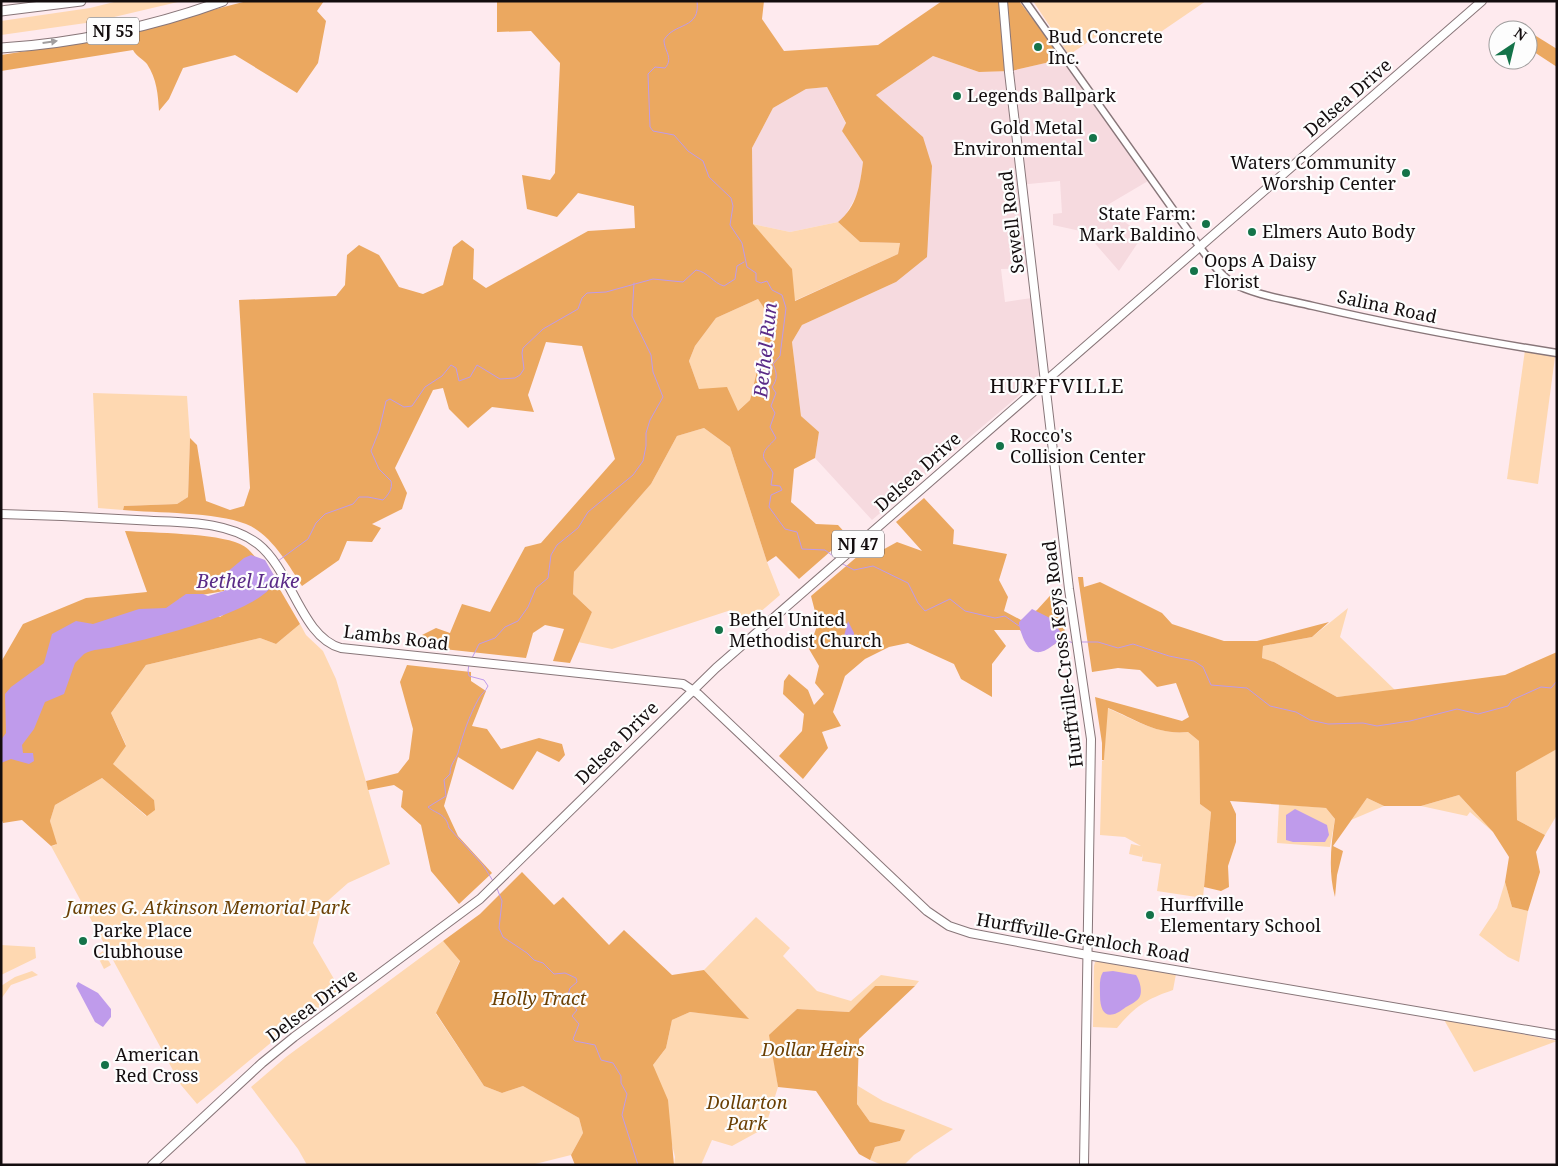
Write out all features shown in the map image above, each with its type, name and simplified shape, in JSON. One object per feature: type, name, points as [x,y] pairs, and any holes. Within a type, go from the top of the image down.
[{"type":"highway","name":"NJ 55","points":[[1,10],[81,1]]},
{"type":"highway","name":"NJ 55","points":[[1,48],[96,35],[169,18],[223,1]]},
{"type":"main road","name":"Sewell Road","points":[[1003,1],[1045,380]]},
{"type":"main road","name":"Delsea Drive","points":[[152,1165],[287,1043],[480,899],[692,690],[1045,380],[1482,1]]},
{"type":"main road","name":"Hurffville-Cross Keys Road","points":[[1045,380],[1069,589],[1076,629],[1092,758],[1084,1165]]},
{"type":"main road","name":"Lambs Road","points":[[1,514],[196,523],[234,532],[257,544],[275,561],[304,616],[322,639],[330,644],[348,648],[683,684],[692,690]]},
{"type":"main road","name":"Hurffville-Grenloch Road","points":[[692,690],[940,920],[970,933],[1087,956],[1557,1035]]},
{"type":"street","name":"Salina Road","points":[[1025,1],[1199,246],[1227,278],[1247,289],[1434,333],[1557,353]]},
{"type":"shaded area","points":[[933,56],[979,72],[1011,71],[1063,59],[1148,181],[1104,207],[1143,235],[1119,271],[1085,232],[1053,225],[1053,214],[1062,213],[1060,181],[1018,185],[1029,268],[1001,269],[1005,302],[1032,298],[1039,375],[1016,398],[872,520],[815,458],[819,432],[801,416],[792,342],[802,325],[896,282],[923,137],[876,95]]},
{"type":"shaded area","points":[[827,87],[846,124],[842,131],[863,162],[859,191],[845,216],[838,222],[790,232],[753,224],[752,148],[773,108],[806,89]]},
{"type":"green space","points":[[118,1],[182,1],[93,22],[1,35],[1,21],[90,8]]},
{"type":"green space","points":[[247,1],[324,1],[317,11],[326,21],[318,63],[297,93],[235,55],[183,68],[169,99],[159,111],[153,75],[147,64],[133,50],[1,71],[1,55],[92,41]]},
{"type":"green space","points":[[497,1],[764,1],[762,19],[784,51],[878,45],[942,1],[1019,1],[1063,59],[1011,71],[979,72],[933,56],[876,95],[923,137],[932,166],[927,257],[896,282],[802,325],[792,342],[801,416],[819,432],[815,458],[794,469],[791,502],[816,524],[838,525],[848,536],[799,579],[776,556],[767,562],[730,447],[704,428],[677,436],[651,484],[574,572],[573,594],[592,612],[570,663],[553,661],[564,629],[545,625],[533,633],[526,658],[416,646],[420,636],[436,628],[450,633],[462,604],[490,612],[525,547],[541,543],[615,459],[582,346],[546,342],[528,395],[534,412],[492,407],[468,428],[449,409],[443,388],[433,390],[395,468],[407,493],[402,509],[372,524],[381,528],[372,542],[347,541],[339,560],[302,586],[271,542],[255,528],[246,524],[203,515],[123,510],[124,506],[177,504],[188,497],[190,438],[197,445],[206,501],[230,510],[244,506],[250,488],[239,300],[336,296],[345,285],[347,255],[359,245],[379,255],[399,287],[423,294],[443,285],[453,247],[462,240],[474,249],[473,279],[486,288],[588,231],[635,228],[634,206],[578,193],[557,217],[527,209],[522,175],[550,180],[555,173],[560,63],[531,31],[497,32]],"holes":[[[827,87],[846,123],[842,131],[863,162],[856,195],[849,210],[838,222],[860,242],[900,243],[898,254],[795,301],[792,269],[753,224],[752,148],[773,108],[806,89]],[[758,299],[770,317],[750,400],[738,411],[727,387],[699,389],[689,361],[695,346],[716,318]]]},
{"type":"green space","points":[[1033,1],[1206,1],[1146,42],[1107,29],[1069,55]]},
{"type":"green space","points":[[1538,37],[1557,49],[1557,67],[1538,55]]},
{"type":"green space","points":[[838,222],[860,242],[900,243],[898,254],[794,301],[753,224],[790,232]]},
{"type":"green space","points":[[1291,253],[1310,257],[1308,265],[1290,261]]},
{"type":"green space","points":[[758,299],[770,316],[750,400],[738,411],[699,389],[689,361],[695,346],[716,318]]},
{"type":"green space","points":[[1525,350],[1555,357],[1538,484],[1507,479]]},
{"type":"green space","points":[[93,393],[187,396],[190,438],[188,497],[177,504],[124,506],[123,510],[98,508]]},
{"type":"green space","points":[[704,428],[730,447],[767,562],[780,595],[744,626],[731,610],[612,649],[578,642],[592,612],[573,594],[574,572],[651,484],[677,436]]},
{"type":"green space","points":[[924,498],[954,530],[953,544],[1007,554],[999,580],[1008,597],[1004,611],[1021,620],[1037,610],[1058,587],[1067,646],[1057,643],[1039,652],[1020,630],[994,630],[1006,646],[992,664],[992,697],[961,679],[954,664],[908,643],[889,647],[865,659],[845,676],[833,712],[841,726],[822,732],[828,748],[803,779],[779,756],[802,731],[804,714],[783,694],[784,681],[789,674],[808,690],[814,705],[824,694],[815,683],[819,666],[809,649],[818,623],[811,596],[865,550],[877,553],[897,542],[922,551],[896,522]]},
{"type":"green space","points":[[125,531],[200,536],[229,540],[243,545],[257,559],[226,573],[224,591],[179,599],[220,617],[275,581],[300,624],[276,644],[260,638],[146,665],[111,713],[126,746],[113,764],[154,800],[155,810],[147,816],[102,778],[55,805],[50,821],[57,844],[51,846],[22,820],[3,823],[1,818],[1,662],[23,624],[86,598],[147,592]]},
{"type":"green space","points":[[1078,577],[1083,577],[1084,587],[1100,582],[1162,613],[1172,624],[1224,641],[1257,641],[1329,622],[1312,637],[1263,646],[1262,658],[1274,662],[1337,697],[1505,675],[1557,652],[1557,749],[1516,772],[1517,820],[1545,835],[1536,852],[1540,872],[1528,911],[1512,907],[1505,882],[1509,857],[1493,832],[1459,795],[1421,806],[1384,806],[1367,798],[1333,846],[1343,851],[1337,875],[1335,897],[1331,868],[1331,848],[1335,819],[1326,808],[1230,801],[1236,814],[1236,842],[1228,866],[1229,887],[1221,891],[1204,887],[1211,812],[1200,804],[1199,741],[1188,732],[1156,729],[1108,708],[1104,760],[1102,760],[1102,743],[1095,697],[1182,721],[1189,717],[1176,683],[1157,687],[1140,670],[1118,668],[1092,672]]},
{"type":"green space","points":[[1348,608],[1340,637],[1395,690],[1337,697],[1274,662],[1262,658],[1263,646],[1312,637]]},
{"type":"green space","name":"James G. Atkinson Memorial Park","points":[[300,624],[306,635],[323,651],[336,679],[390,864],[348,883],[322,906],[313,943],[341,991],[273,1041],[197,1104],[181,1085],[51,846],[56,845],[50,821],[55,805],[102,778],[146,816],[154,800],[112,764],[126,745],[111,713],[146,665],[260,638],[276,644]]},
{"type":"green space","points":[[407,665],[471,672],[471,681],[486,691],[472,726],[487,729],[501,749],[539,738],[562,744],[565,755],[559,762],[537,751],[513,790],[458,757],[444,806],[458,836],[492,873],[459,904],[431,871],[421,825],[401,807],[403,791],[394,785],[368,790],[366,781],[398,773],[409,759],[413,729],[400,682]]},
{"type":"green space","points":[[1107,708],[1156,729],[1188,732],[1199,741],[1200,804],[1211,812],[1203,898],[1157,891],[1161,864],[1142,861],[1143,853],[1142,857],[1129,854],[1131,844],[1141,846],[1125,837],[1100,835],[1102,761],[1104,760]]},
{"type":"green space","points":[[1557,749],[1557,815],[1545,835],[1517,820],[1516,771]]},
{"type":"green space","points":[[1459,795],[1493,832],[1470,812],[1467,816],[1421,806]]},
{"type":"green space","points":[[1367,798],[1384,806],[1351,820]]},
{"type":"green space","points":[[1279,804],[1326,808],[1335,819],[1330,847],[1277,843]]},
{"type":"green space","name":"Holly Tract","points":[[522,872],[554,905],[563,897],[609,945],[624,930],[672,975],[704,970],[749,1019],[690,1012],[672,1020],[666,1048],[653,1065],[668,1100],[674,1165],[575,1165],[571,1155],[583,1133],[579,1118],[523,1086],[502,1093],[484,1086],[436,1013],[460,961],[443,941],[480,914]]},
{"type":"green space","points":[[1505,882],[1512,907],[1528,911],[1519,962],[1508,957],[1479,935],[1497,908]]},
{"type":"green space","name":"Dollarton Park","points":[[756,917],[790,948],[783,956],[817,991],[851,1001],[881,975],[919,981],[915,986],[875,986],[849,1012],[797,1009],[770,1035],[778,1087],[765,1128],[732,1146],[712,1140],[701,1165],[674,1165],[675,1157],[653,1065],[666,1048],[672,1020],[690,1012],[748,1018],[704,970]]},
{"type":"green space","points":[[443,941],[460,960],[436,1014],[484,1086],[502,1093],[523,1086],[579,1118],[583,1133],[571,1155],[531,1165],[307,1165],[298,1149],[251,1087],[286,1057]]},
{"type":"green space","points":[[1,945],[35,947],[36,958],[1,975]]},
{"type":"green space","points":[[103,951],[111,965],[104,969],[97,955]]},
{"type":"green space","points":[[1100,961],[1176,974],[1173,990],[1142,1004],[1117,1028],[1093,1027],[1094,966],[1095,962]]},
{"type":"green space","points":[[32,971],[38,975],[11,985],[1,999],[1,986],[15,977]]},
{"type":"green space","name":"Dollar Heirs","points":[[875,986],[915,986],[859,1039],[857,1104],[870,1122],[905,1130],[900,1141],[875,1147],[870,1160],[859,1154],[816,1091],[778,1087],[769,1035],[797,1009],[849,1012]]},
{"type":"green space","points":[[1443,1018],[1557,1041],[1474,1072]]},
{"type":"green space","points":[[858,1086],[883,1101],[953,1129],[914,1155],[904,1165],[882,1165],[870,1160],[875,1147],[900,1141],[870,1122],[857,1104]]},
{"type":"water","name":"Bethel Lake","points":[[251,555],[265,560],[275,577],[269,589],[254,601],[205,622],[151,638],[87,652],[75,663],[64,694],[45,702],[34,729],[22,745],[23,753],[33,753],[34,761],[29,764],[11,759],[1,763],[1,740],[6,733],[5,694],[11,687],[44,663],[52,634],[76,621],[93,624],[139,609],[166,608],[186,594],[203,594],[208,596],[224,591],[227,587],[226,573],[244,558]]},
{"type":"water","points":[[1032,609],[1050,618],[1063,635],[1062,639],[1039,652],[1030,649],[1026,644],[1019,625],[1019,622]]},
{"type":"water","points":[[848,621],[854,633],[853,647],[844,636]]},
{"type":"water","points":[[1295,809],[1327,825],[1329,835],[1325,842],[1293,842],[1286,840],[1286,815]]},
{"type":"water","points":[[1113,971],[1136,975],[1140,983],[1141,993],[1135,1002],[1111,1015],[1104,1012],[1102,1008],[1100,1002],[1100,983],[1103,972]]},
{"type":"water","points":[[78,982],[98,993],[111,1009],[111,1017],[103,1027],[95,1022],[76,986]]},
{"type":"waterway","name":"Bethel Run","points":[[697,1],[695,17],[686,25],[668,34],[664,40],[669,58],[668,64],[665,68],[655,67],[648,74],[650,127],[653,131],[674,135],[688,151],[703,161],[709,177],[731,198],[733,206],[730,225],[742,243],[747,267],[756,273],[756,281],[761,283],[767,281],[772,290],[782,295],[786,308],[780,356],[773,364],[776,376],[772,387],[776,393],[771,406],[775,413],[770,427],[776,438],[763,455],[773,473],[771,485],[780,486],[782,490],[771,495],[769,507],[785,529],[797,532],[802,549],[825,550],[837,559]]},
{"type":"waterway","points":[[278,561],[308,539],[316,523],[325,514],[353,504],[359,497],[383,500],[388,494],[391,489],[391,481],[379,469],[371,451],[379,431],[386,401],[390,399],[404,407],[412,406],[425,387],[442,376],[451,365],[456,368],[459,381],[470,377],[477,365],[500,379],[515,378],[524,369],[523,348],[543,329],[578,309],[582,298],[587,293],[606,292],[653,279],[683,282],[696,270],[724,286],[735,279],[737,266],[744,262]]},
{"type":"waterway","points":[[472,658],[479,644],[495,638],[505,627],[518,621],[528,607],[536,588],[548,578],[551,555],[557,545],[578,528],[588,512],[633,475],[643,461],[646,433],[650,420],[663,397],[653,372],[651,355],[632,316],[634,283]]},
{"type":"waterway","name":"Bethel Run","points":[[841,563],[854,570],[873,566],[908,583],[918,603],[925,611],[950,599],[965,611],[995,618],[1005,616],[1019,626]]},
{"type":"waterway","name":"Bethel Run","points":[[1061,638],[1073,643]]},
{"type":"waterway","name":"Bethel Run","points":[[1080,642],[1098,642],[1118,648],[1133,644],[1169,656],[1194,661],[1203,667],[1211,685],[1247,688],[1270,706],[1296,712],[1310,720],[1328,724],[1363,723],[1377,726],[1410,721],[1457,709],[1478,714],[1508,706],[1512,700],[1541,687],[1551,688],[1557,681]]},
{"type":"waterway","points":[[469,664],[469,676],[484,680],[488,686],[472,712],[450,774],[444,780],[446,796],[428,807],[446,819],[449,828],[483,865],[493,881]]},
{"type":"waterway","points":[[496,886],[502,901],[499,928],[503,937],[534,960],[543,963],[554,974],[565,973],[576,978],[577,982],[570,988],[567,998],[577,1010],[572,1016],[579,1024],[573,1039],[595,1045],[601,1060],[613,1063],[621,1076],[621,1083],[627,1094],[622,1115],[638,1165]]},
{"type":"place","name":"Bud Concrete Inc.","points":[[1038,47]]},
{"type":"place","name":"Legends Ballpark","points":[[957,96]]},
{"type":"place","name":"Gold Metal Environmental","points":[[1093,138]]},
{"type":"place","name":"Waters Community Worship Center","points":[[1406,173]]},
{"type":"place","name":"State Farm: Mark Baldino","points":[[1206,224]]},
{"type":"place","name":"Elmers Auto Body","points":[[1252,232]]},
{"type":"place","name":"Oops A Daisy Florist","points":[[1194,271]]},
{"type":"place","name":"Rocco's Collision Center","points":[[1000,446]]},
{"type":"place","name":"Bethel United Methodist Church","points":[[719,630]]},
{"type":"place","name":"Hurffville Elementary School","points":[[1150,915]]},
{"type":"place","name":"Parke Place Clubhouse","points":[[83,941]]},
{"type":"place","name":"American Red Cross","points":[[105,1065]]},
{"type":"district","name":"HURFFVILLE","points":[[1057,386]]}]
